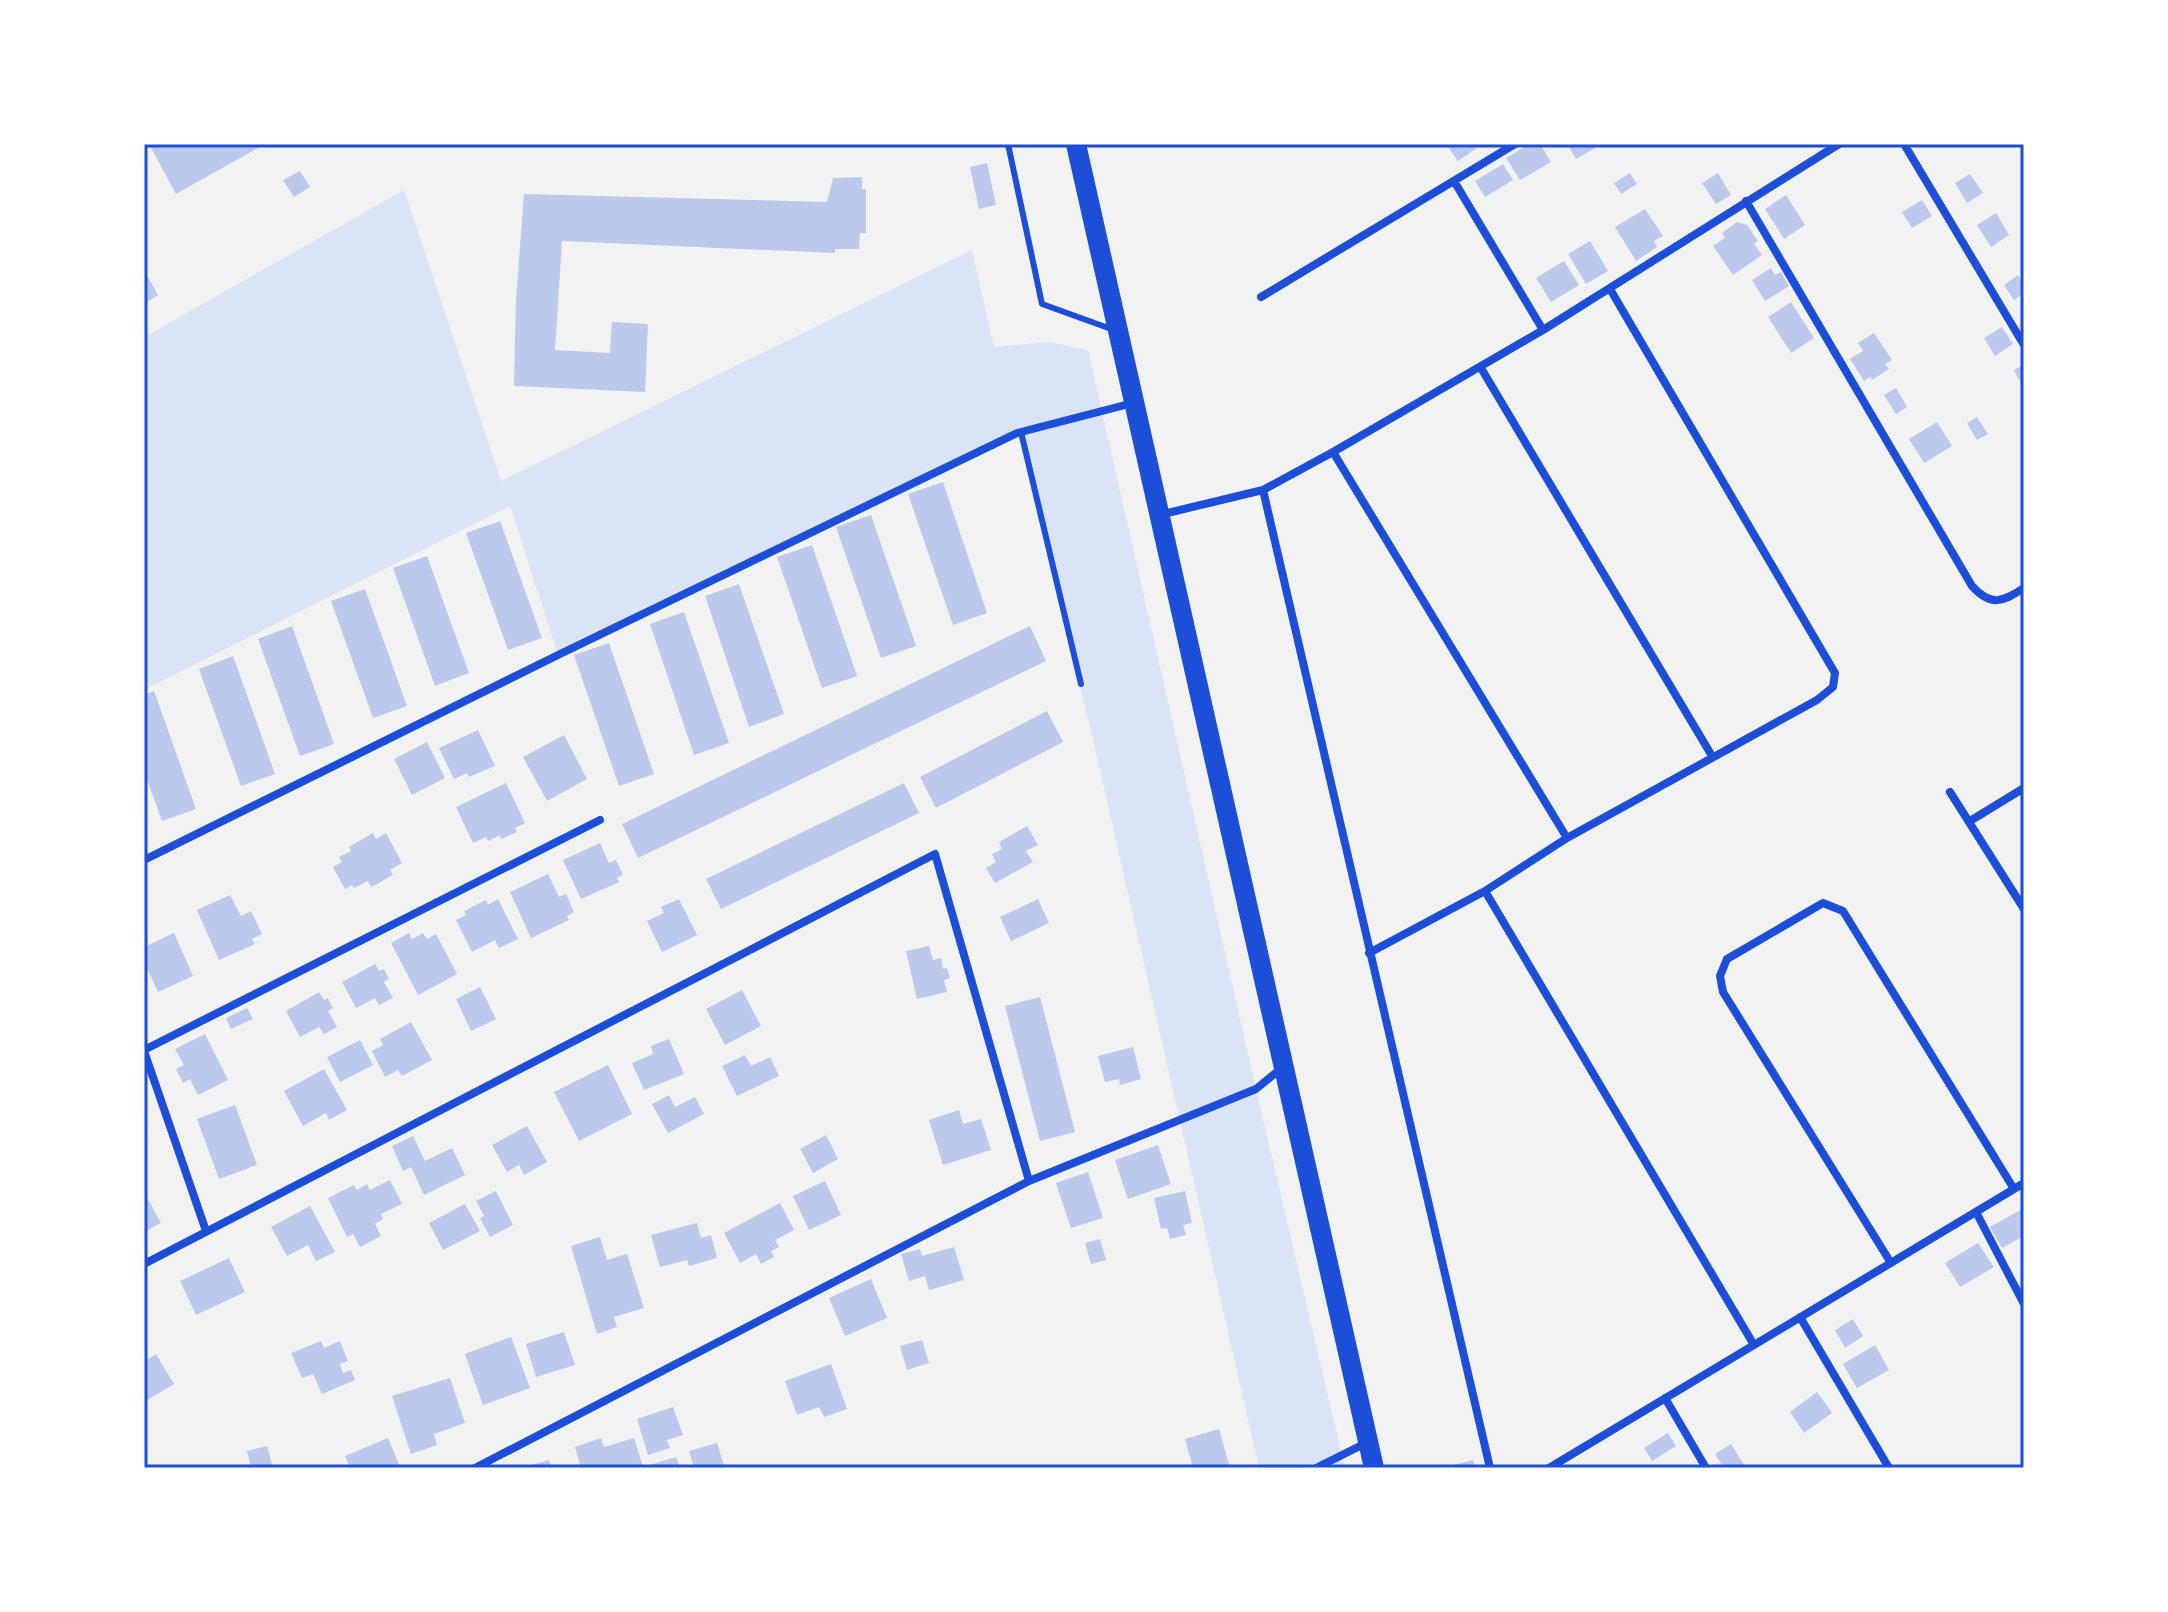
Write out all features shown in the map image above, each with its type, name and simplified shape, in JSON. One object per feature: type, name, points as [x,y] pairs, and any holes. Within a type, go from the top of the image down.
[{"type":"highway","points":[[1076,144],[1374,1468]]},
{"type":"street","points":[[1261,297],[1515,144]]},
{"type":"street","points":[[1159,515],[1263,490],[1333,452],[1481,368],[1839,144]]},
{"type":"street","points":[[1904,144],[2024,345]]},
{"type":"street","points":[[1454,181],[1543,330]]},
{"type":"street","points":[[1746,201],[1972,586],[1980,595],[1998,601],[2024,588]]},
{"type":"street","points":[[1369,953],[1485,891],[1567,838],[1817,700],[1833,687],[1835,673],[1610,289]]},
{"type":"street","points":[[1481,368],[1712,756]]},
{"type":"street","points":[[144,860],[558,655],[1021,432],[1134,403]]},
{"type":"street","points":[[1333,452],[1567,838]]},
{"type":"street","points":[[1263,490],[1490,1468]]},
{"type":"street","points":[[1970,821],[2024,788]]},
{"type":"street","points":[[1950,792],[2024,909]]},
{"type":"street","points":[[206,1231],[144,1050],[600,820]]},
{"type":"street","points":[[144,1264],[935,854],[1029,1181]]},
{"type":"street","points":[[1485,891],[1754,1345]]},
{"type":"street","points":[[1891,1263],[1723,992],[1720,976],[1727,959],[1823,903],[1843,911],[2014,1189]]},
{"type":"street","points":[[475,1468],[1029,1181],[1256,1089],[1283,1066]]},
{"type":"street","points":[[1553,1467],[2024,1183]]},
{"type":"street","points":[[1976,1212],[2024,1304]]},
{"type":"street","points":[[1800,1317],[1889,1468]]},
{"type":"street","points":[[1665,1398],[1706,1468]]},
{"type":"street","points":[[1316,1468],[1368,1441]]},
{"type":"lane","points":[[1008,144],[1042,304],[1118,331]]},
{"type":"lane","points":[[1021,432],[1081,684]]},
{"type":"shaded area","points":[[404,190],[501,481],[972,250],[994,347],[1048,342],[1088,350],[1345,1468],[1259,1468],[1094,744],[1017,433],[558,655],[510,506],[144,690],[144,337]]},
{"type":"building","points":[[149,144],[265,144],[176,194]]},
{"type":"building","points":[[1446,144],[1475,144],[1477,148],[1458,161]]},
{"type":"building","points":[[1530,144],[1540,144],[1551,162],[1520,180],[1506,158]]},
{"type":"building","points":[[1567,144],[1602,144],[1576,159]]},
{"type":"building","points":[[987,163],[996,205],[979,209],[970,167]]},
{"type":"building","points":[[1503,164],[1513,180],[1485,197],[1475,181]]},
{"type":"building","points":[[300,171],[310,187],[294,197],[283,180]]},
{"type":"building","points":[[1630,173],[1637,184],[1621,194],[1614,183]]},
{"type":"building","points":[[1718,173],[1731,195],[1716,204],[1702,183]]},
{"type":"building","points":[[1970,174],[1983,193],[1967,203],[1955,183]]},
{"type":"building","points":[[862,177],[862,189],[866,189],[866,233],[860,233],[859,249],[835,249],[835,253],[562,241],[555,350],[610,353],[612,322],[648,324],[645,392],[514,386],[516,299],[524,194],[827,202],[833,178]]},
{"type":"building","points":[[1786,195],[1805,225],[1784,239],[1765,209]]},
{"type":"building","points":[[1922,200],[1932,216],[1912,228],[1902,212]]},
{"type":"building","points":[[1645,209],[1663,236],[1654,241],[1657,247],[1636,261],[1615,227]]},
{"type":"building","points":[[1996,213],[2009,235],[1991,247],[1977,225]]},
{"type":"building","points":[[1737,222],[1747,225],[1758,241],[1754,244],[1762,255],[1733,275],[1713,246],[1725,238],[1722,233]]},
{"type":"building","points":[[1590,241],[1608,271],[1586,284],[1568,254]]},
{"type":"building","points":[[1564,261],[1579,285],[1551,302],[1536,278]]},
{"type":"building","points":[[1771,268],[1775,275],[1781,272],[1789,286],[1765,301],[1752,280]]},
{"type":"building","points":[[144,270],[158,295],[144,304]]},
{"type":"building","points":[[2018,275],[2024,285],[2024,293],[2014,300],[2004,285]]},
{"type":"building","points":[[1791,302],[1814,338],[1791,353],[1768,317]]},
{"type":"building","points":[[2002,327],[2013,344],[1995,356],[1984,338]]},
{"type":"building","points":[[1874,333],[1892,360],[1885,364],[1889,369],[1872,380],[1870,377],[1864,381],[1850,359],[1863,351],[1858,343]]},
{"type":"building","points":[[2024,364],[2024,382],[2021,384],[2014,370]]},
{"type":"building","points":[[1896,388],[1907,407],[1896,414],[1884,395]]},
{"type":"building","points":[[1977,417],[1988,434],[1977,440],[1967,423]]},
{"type":"building","points":[[1937,422],[1952,446],[1924,463],[1909,439]]},
{"type":"building","points":[[943,482],[987,613],[953,625],[908,494]]},
{"type":"building","points":[[871,515],[916,646],[881,658],[836,527]]},
{"type":"building","points":[[500,521],[542,638],[508,650],[466,533]]},
{"type":"building","points":[[812,545],[857,676],[822,688],[777,557]]},
{"type":"building","points":[[427,556],[469,673],[435,686],[393,568]]},
{"type":"building","points":[[739,584],[784,714],[749,727],[705,596]]},
{"type":"building","points":[[365,589],[407,706],[373,718],[331,601]]},
{"type":"building","points":[[684,612],[729,743],[694,755],[650,624]]},
{"type":"building","points":[[292,626],[334,744],[300,756],[258,639]]},
{"type":"building","points":[[1030,626],[1046,661],[638,858],[622,824]]},
{"type":"building","points":[[609,643],[654,774],[619,786],[574,655]]},
{"type":"building","points":[[233,656],[275,774],[241,786],[199,669]]},
{"type":"building","points":[[154,691],[196,809],[162,821],[144,771],[144,695]]},
{"type":"building","points":[[1047,711],[1063,742],[936,808],[920,777]]},
{"type":"building","points":[[478,730],[495,766],[469,777],[467,773],[454,779],[439,748]]},
{"type":"building","points":[[564,735],[587,779],[547,801],[523,757]]},
{"type":"building","points":[[427,742],[445,778],[412,795],[394,759]]},
{"type":"building","points":[[506,783],[525,823],[515,828],[517,832],[501,839],[500,835],[488,841],[486,837],[473,843],[456,807]]},
{"type":"building","points":[[904,783],[919,813],[721,909],[706,879]]},
{"type":"building","points":[[1027,826],[1038,845],[1026,851],[1033,862],[995,883],[986,868],[996,862],[992,854],[1002,849],[999,842]]},
{"type":"building","points":[[373,833],[376,839],[386,833],[402,863],[390,870],[393,875],[371,887],[368,881],[345,889],[333,867],[342,862],[339,857],[351,851],[349,847]]},
{"type":"building","points":[[600,843],[609,863],[616,860],[623,875],[617,878],[619,882],[581,899],[563,860]]},
{"type":"building","points":[[548,874],[559,897],[566,894],[574,912],[567,916],[569,920],[531,938],[510,892]]},
{"type":"building","points":[[230,895],[241,916],[251,911],[262,934],[252,939],[255,944],[219,960],[197,910]]},
{"type":"building","points":[[498,899],[518,939],[499,948],[495,940],[472,952],[456,920],[466,915],[464,911],[486,900],[488,905]]},
{"type":"building","points":[[679,899],[697,935],[662,952],[647,921],[664,913],[661,907]]},
{"type":"building","points":[[1038,899],[1049,923],[1011,941],[1000,917]]},
{"type":"building","points":[[174,933],[193,976],[158,992],[144,962],[144,947]]},
{"type":"building","points":[[409,933],[412,939],[423,933],[427,939],[436,934],[457,974],[418,995],[391,943]]},
{"type":"building","points":[[929,946],[933,960],[941,958],[943,969],[947,968],[950,978],[944,980],[947,992],[917,999],[906,951]]},
{"type":"building","points":[[375,964],[379,971],[384,969],[389,979],[384,982],[393,998],[379,1005],[375,998],[356,1008],[342,982]]},
{"type":"building","points":[[480,987],[496,1019],[471,1031],[456,999]]},
{"type":"building","points":[[742,990],[761,1026],[725,1045],[706,1009]]},
{"type":"building","points":[[319,992],[324,1000],[328,998],[333,1008],[328,1011],[337,1027],[324,1034],[319,1027],[300,1037],[286,1011]]},
{"type":"building","points":[[1040,997],[1075,1132],[1040,1141],[1005,1006]]},
{"type":"building","points":[[247,1008],[253,1019],[231,1029],[226,1018]]},
{"type":"building","points":[[411,1022],[432,1060],[402,1076],[398,1070],[385,1077],[372,1051],[383,1045],[380,1039]]},
{"type":"building","points":[[205,1034],[228,1080],[198,1095],[190,1079],[183,1083],[176,1069],[184,1065],[175,1049]]},
{"type":"building","points":[[669,1039],[684,1074],[644,1090],[632,1063],[653,1054],[651,1046]]},
{"type":"building","points":[[360,1040],[373,1065],[340,1082],[327,1057]]},
{"type":"building","points":[[1133,1047],[1141,1079],[1120,1085],[1119,1079],[1105,1082],[1098,1056]]},
{"type":"building","points":[[745,1055],[751,1066],[770,1057],[779,1076],[737,1096],[722,1066]]},
{"type":"building","points":[[608,1065],[632,1114],[579,1141],[554,1092]]},
{"type":"building","points":[[324,1069],[347,1110],[329,1120],[326,1113],[303,1126],[284,1091]]},
{"type":"building","points":[[669,1095],[675,1107],[695,1097],[704,1114],[668,1133],[652,1104]]},
{"type":"building","points":[[235,1105],[257,1165],[219,1179],[197,1119]]},
{"type":"building","points":[[959,1110],[963,1124],[981,1119],[991,1150],[943,1165],[929,1120]]},
{"type":"building","points":[[527,1126],[547,1162],[524,1175],[519,1165],[507,1172],[492,1145]]},
{"type":"building","points":[[826,1135],[838,1159],[813,1173],[800,1149]]},
{"type":"building","points":[[413,1136],[425,1161],[452,1148],[465,1175],[424,1195],[411,1167],[403,1171],[392,1146]]},
{"type":"building","points":[[1158,1145],[1171,1184],[1128,1199],[1115,1160]]},
{"type":"building","points":[[1088,1172],[1103,1218],[1071,1228],[1056,1183]]},
{"type":"building","points":[[390,1180],[402,1204],[381,1214],[383,1219],[375,1224],[381,1236],[360,1247],[353,1234],[347,1237],[328,1198],[354,1185],[357,1190],[367,1184],[370,1190]]},
{"type":"building","points":[[825,1181],[841,1215],[809,1230],[793,1196]]},
{"type":"building","points":[[496,1191],[513,1225],[490,1237],[480,1218],[484,1216],[476,1201]]},
{"type":"building","points":[[1185,1191],[1192,1223],[1183,1225],[1186,1235],[1170,1239],[1167,1228],[1161,1229],[1154,1198]]},
{"type":"building","points":[[144,1192],[161,1223],[144,1232]]},
{"type":"building","points":[[780,1203],[794,1230],[775,1240],[779,1247],[771,1251],[774,1257],[761,1264],[756,1254],[740,1263],[724,1233]]},
{"type":"building","points":[[465,1204],[480,1231],[443,1250],[429,1223]]},
{"type":"building","points":[[310,1206],[335,1252],[316,1261],[308,1245],[287,1256],[271,1227]]},
{"type":"building","points":[[2024,1208],[2024,1236],[2002,1248],[1990,1227]]},
{"type":"building","points":[[697,1223],[701,1238],[711,1235],[717,1258],[689,1266],[687,1260],[660,1267],[651,1235]]},
{"type":"building","points":[[600,1237],[607,1260],[627,1254],[644,1308],[614,1317],[617,1327],[597,1334],[571,1246]]},
{"type":"building","points":[[1100,1239],[1106,1260],[1091,1264],[1085,1243]]},
{"type":"building","points":[[1978,1243],[1994,1267],[1960,1287],[1945,1263]]},
{"type":"building","points":[[954,1247],[964,1280],[929,1290],[925,1276],[909,1281],[901,1254],[920,1249],[922,1256]]},
{"type":"building","points":[[229,1258],[245,1292],[196,1315],[180,1281]]},
{"type":"building","points":[[871,1279],[887,1318],[845,1336],[829,1298]]},
{"type":"building","points":[[1853,1319],[1863,1336],[1845,1348],[1835,1330]]},
{"type":"building","points":[[564,1332],[575,1365],[536,1377],[526,1344]]},
{"type":"building","points":[[511,1337],[530,1388],[483,1405],[465,1354]]},
{"type":"building","points":[[922,1340],[929,1363],[907,1370],[900,1346]]},
{"type":"building","points":[[321,1341],[324,1348],[340,1341],[348,1361],[340,1364],[343,1373],[351,1370],[355,1380],[322,1394],[313,1374],[302,1378],[291,1353]]},
{"type":"building","points":[[1875,1345],[1889,1370],[1857,1388],[1843,1364]]},
{"type":"building","points":[[156,1354],[174,1384],[144,1402],[144,1362]]},
{"type":"building","points":[[831,1364],[847,1409],[824,1417],[819,1407],[797,1415],[785,1381]]},
{"type":"building","points":[[450,1378],[465,1423],[434,1434],[437,1445],[411,1454],[392,1396]]},
{"type":"building","points":[[1817,1392],[1832,1413],[1804,1433],[1790,1412]]},
{"type":"building","points":[[673,1407],[683,1435],[667,1440],[670,1448],[648,1455],[637,1419]]},
{"type":"building","points":[[1219,1429],[1230,1468],[1193,1468],[1185,1439]]},
{"type":"building","points":[[1668,1433],[1676,1446],[1652,1461],[1644,1448]]},
{"type":"building","points":[[388,1438],[400,1467],[350,1468],[345,1456]]},
{"type":"building","points":[[601,1438],[604,1447],[634,1438],[643,1467],[676,1457],[680,1468],[581,1468],[575,1447]]},
{"type":"building","points":[[717,1443],[724,1465],[694,1468],[689,1451]]},
{"type":"building","points":[[1731,1444],[1746,1468],[1724,1468],[1715,1454]]},
{"type":"building","points":[[267,1446],[273,1468],[251,1468],[247,1451]]},
{"type":"building","points":[[549,1460],[552,1468],[533,1468],[532,1465]]},
{"type":"building","points":[[1473,1460],[1475,1468],[1446,1468],[1446,1467]]}]
